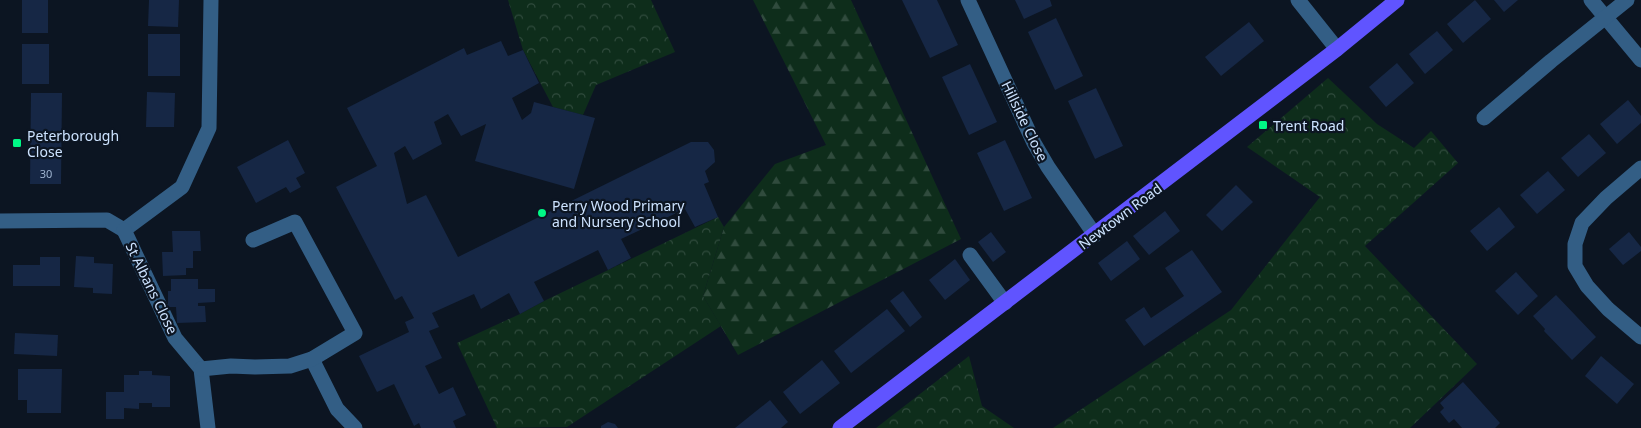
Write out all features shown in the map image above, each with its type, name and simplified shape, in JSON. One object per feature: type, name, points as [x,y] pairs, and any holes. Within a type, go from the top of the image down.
[{"type":"main road","name":"Newtown Road","points":[[840,428],[1095,235],[1337,49],[1397,0]]},
{"type":"street","points":[[0,221],[107,220],[124,230],[182,187],[209,128],[211,0]]},
{"type":"street","name":"Hillside Close","points":[[968,0],[1034,143],[1048,167],[1095,235]]},
{"type":"street","points":[[1298,0],[1337,49]]},
{"type":"street","points":[[1591,0],[1641,60]]},
{"type":"street","points":[[1484,118],[1627,0]]},
{"type":"street","points":[[1641,168],[1606,198],[1582,223],[1575,244],[1575,266],[1587,286],[1608,309],[1641,337]]},
{"type":"street","points":[[208,428],[201,369],[231,366],[290,366],[312,359],[354,333],[296,222],[253,240]]},
{"type":"street","name":"St Albans Close","points":[[124,230],[175,338],[201,369]]},
{"type":"street","points":[[970,255],[1005,303]]},
{"type":"street","points":[[312,359],[337,409],[355,428]]},
{"type":"green space","points":[[508,0],[651,0],[675,52],[596,85],[583,115],[553,107],[523,50]]},
{"type":"green space","points":[[753,0],[851,0],[961,239],[738,355],[703,296],[724,227],[775,164],[826,145]]},
{"type":"green space","points":[[1328,78],[1377,124],[1414,148],[1431,131],[1458,163],[1365,246],[1477,364],[1410,428],[1053,428],[1231,310],[1320,197],[1247,147]]},
{"type":"green space","points":[[718,217],[724,227],[703,296],[721,326],[567,427],[497,428],[457,343]]},
{"type":"green space","points":[[969,356],[982,406],[1014,428],[876,428]]},
{"type":"building","points":[[22,0],[48,0],[48,33],[22,33]]},
{"type":"building","points":[[149,0],[179,0],[178,27],[148,26]]},
{"type":"building","points":[[902,0],[937,0],[958,45],[930,58]]},
{"type":"building","points":[[1015,0],[1050,0],[1052,6],[1024,19]]},
{"type":"building","points":[[1475,0],[1491,19],[1463,43],[1447,24]]},
{"type":"building","points":[[1494,0],[1518,0],[1504,12]]},
{"type":"building","points":[[1056,18],[1083,76],[1055,90],[1028,32]]},
{"type":"building","points":[[1249,22],[1264,41],[1221,76],[1205,57]]},
{"type":"building","points":[[1437,31],[1453,50],[1425,74],[1409,54]]},
{"type":"building","points":[[148,34],[180,34],[180,76],[148,76]]},
{"type":"building","points":[[501,41],[508,56],[523,50],[539,83],[512,98],[522,120],[531,113],[534,102],[595,118],[574,189],[475,161],[486,124],[461,136],[448,114],[434,122],[442,144],[413,160],[405,146],[394,153],[407,204],[426,195],[458,257],[691,142],[708,142],[714,150],[715,162],[705,171],[709,182],[704,184],[718,217],[695,227],[685,209],[621,239],[631,258],[608,270],[598,250],[534,282],[544,301],[520,314],[509,293],[481,309],[474,294],[432,313],[439,327],[429,331],[442,358],[425,366],[439,394],[453,387],[466,415],[453,421],[456,428],[421,428],[419,423],[414,426],[394,384],[377,392],[359,356],[409,332],[405,322],[414,318],[402,296],[395,300],[336,187],[377,166],[347,108],[464,48],[467,55]]},
{"type":"building","points":[[22,44],[49,44],[49,84],[22,84]]},
{"type":"building","points":[[1397,63],[1414,83],[1386,107],[1369,87]]},
{"type":"building","points":[[970,64],[997,122],[969,135],[942,77]]},
{"type":"building","points":[[1096,88],[1123,146],[1095,159],[1068,101]]},
{"type":"building","points":[[147,92],[175,93],[174,127],[146,127]]},
{"type":"building","points":[[31,93],[62,93],[61,184],[30,184]]},
{"type":"building","points":[[1628,100],[1641,116],[1641,123],[1617,144],[1600,124]]},
{"type":"building","points":[[1589,134],[1606,153],[1578,177],[1561,158]]},
{"type":"building","points":[[288,140],[305,173],[296,178],[301,187],[290,193],[286,187],[256,203],[237,167]]},
{"type":"building","points":[[1005,140],[1032,198],[1004,211],[977,153]]},
{"type":"building","points":[[1548,171],[1565,190],[1537,214],[1520,195]]},
{"type":"building","points":[[1236,185],[1253,202],[1222,231],[1206,215]]},
{"type":"building","points":[[1499,207],[1515,227],[1487,251],[1470,231]]},
{"type":"building","points":[[1165,211],[1180,231],[1149,255],[1133,236]]},
{"type":"building","points":[[172,231],[200,231],[201,251],[193,251],[193,268],[186,268],[186,275],[163,276],[162,252],[173,252]]},
{"type":"building","points":[[991,232],[1006,252],[993,262],[978,242]]},
{"type":"building","points":[[1629,232],[1641,247],[1641,251],[1623,265],[1609,249]]},
{"type":"building","points":[[1127,241],[1140,259],[1111,281],[1098,263]]},
{"type":"building","points":[[1192,250],[1222,292],[1144,346],[1125,320],[1144,307],[1151,318],[1184,296],[1165,268]]},
{"type":"building","points":[[76,256],[94,257],[94,263],[113,264],[112,294],[93,293],[93,288],[74,287]]},
{"type":"building","points":[[40,257],[60,257],[60,286],[13,286],[13,265],[40,265]]},
{"type":"building","points":[[955,259],[970,280],[945,300],[929,280]]},
{"type":"building","points":[[1516,272],[1538,296],[1518,315],[1495,291]]},
{"type":"building","points":[[171,279],[198,279],[198,289],[215,289],[215,302],[198,303],[198,306],[205,306],[206,322],[177,323],[176,307],[168,307],[168,291],[171,291]]},
{"type":"building","points":[[903,291],[922,317],[910,327],[890,301]]},
{"type":"building","points":[[1556,295],[1596,337],[1572,360],[1544,331],[1545,329],[1533,316]]},
{"type":"building","points":[[887,309],[905,331],[851,373],[834,351]]},
{"type":"building","points":[[15,333],[58,335],[57,356],[14,354]]},
{"type":"building","points":[[1601,356],[1634,384],[1617,404],[1585,376]]},
{"type":"building","points":[[822,360],[840,383],[800,414],[783,392]]},
{"type":"building","points":[[18,369],[62,369],[61,413],[27,413],[27,400],[18,400]]},
{"type":"building","points":[[139,371],[152,371],[152,375],[170,376],[170,407],[152,407],[152,403],[139,403],[139,409],[124,408],[124,419],[106,419],[106,392],[124,392],[124,375],[139,375]]},
{"type":"building","points":[[1463,382],[1500,423],[1495,428],[1462,428],[1454,419],[1449,423],[1440,412],[1444,408],[1440,403]]},
{"type":"building","points":[[770,400],[788,422],[781,428],[735,428]]},
{"type":"building","points":[[608,422],[615,424],[618,428],[601,428],[601,426]]},
{"type":"place","name":"Trent Road","points":[[1263,125]]},
{"type":"place","name":"Peterborough Close","points":[[17,143]]},
{"type":"place","name":"Perry Wood Primary and Nursery School","points":[[542,213]]}]
